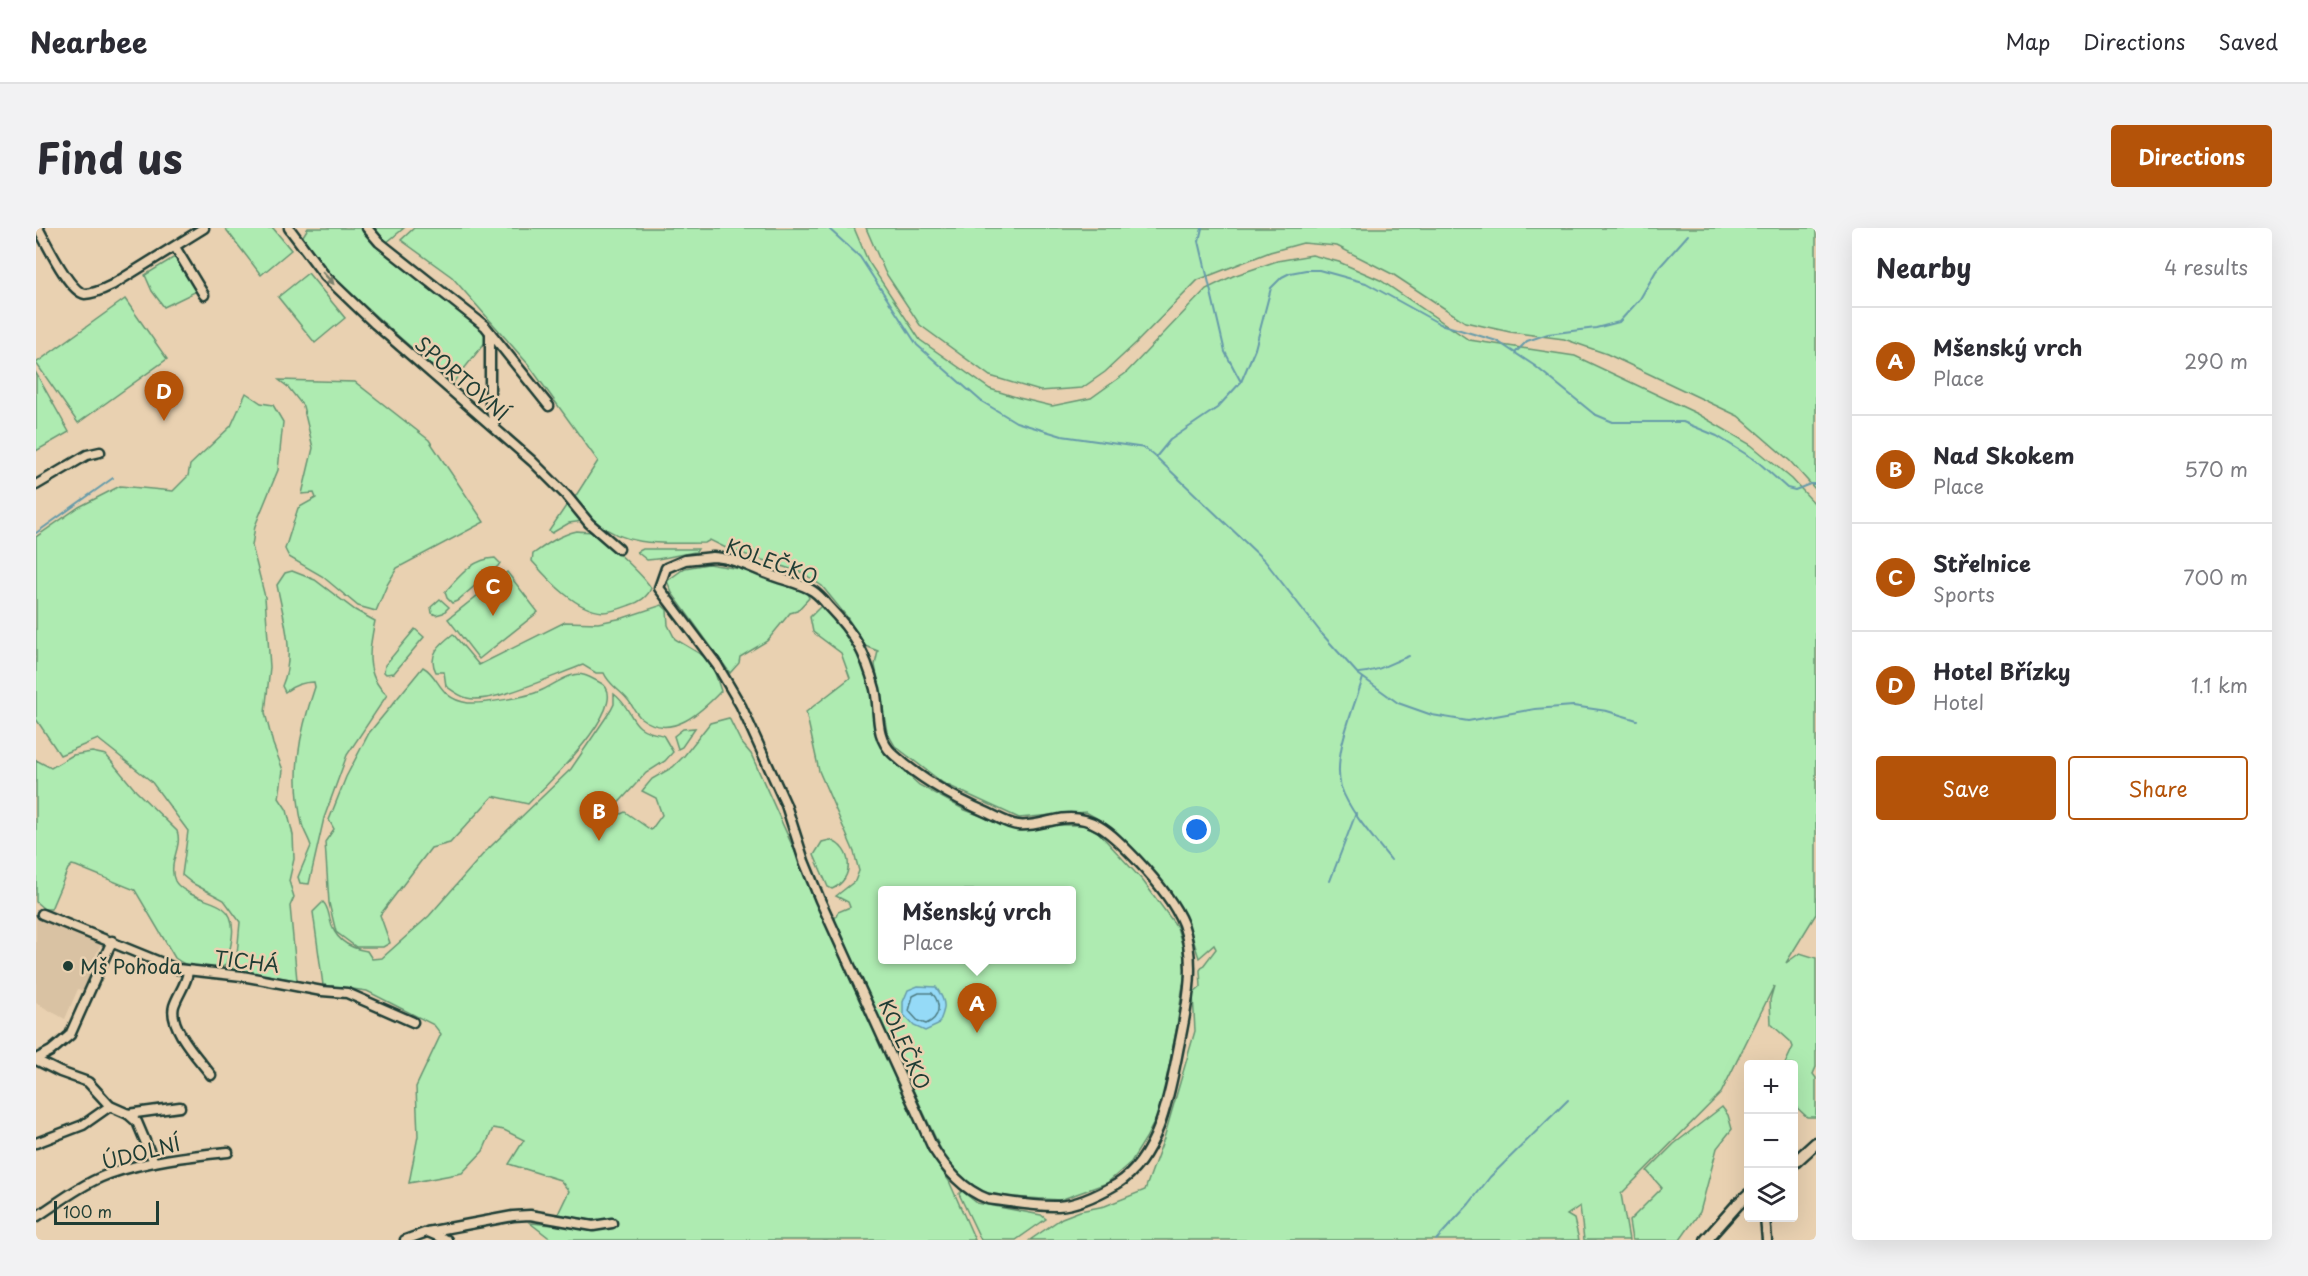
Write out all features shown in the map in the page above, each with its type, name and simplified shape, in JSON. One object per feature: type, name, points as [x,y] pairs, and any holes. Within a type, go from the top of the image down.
[{"type":"street","points":[[38,228],[70,283],[77,291],[86,294],[112,285],[204,228]]},
{"type":"street","points":[[367,228],[379,242],[484,326],[549,406]]},
{"type":"street","name":"SPORTOVNÍ","points":[[292,229],[325,276],[375,324],[532,461],[566,495],[589,523],[618,549]]},
{"type":"street","points":[[175,247],[204,296]]},
{"type":"street","points":[[490,333],[490,405],[495,428]]},
{"type":"street","points":[[36,485],[87,455],[100,452]]},
{"type":"street","name":"KOLEČKO","points":[[725,557],[813,591],[845,624],[863,650],[876,692],[881,738],[890,752],[925,781],[963,802],[1019,826],[1065,817],[1077,817],[1093,822],[1135,859],[1160,889],[1182,923],[1189,959],[1190,993],[1165,1112],[1141,1162],[1128,1176],[1102,1192],[1059,1206],[1006,1201],[977,1195],[946,1170],[933,1148],[820,900],[782,795],[734,691],[659,588],[666,568],[685,560],[725,557]]},
{"type":"street","name":"TICHÁ","points":[[42,914],[188,972],[242,976],[322,991],[347,993],[359,996],[413,1022]]},
{"type":"street","points":[[36,1060],[70,1035],[112,941]]},
{"type":"street","points":[[188,972],[186,982],[174,1005],[173,1018],[178,1030],[211,1075]]},
{"type":"street","points":[[36,1060],[88,1082],[110,1106],[134,1117],[154,1162]]},
{"type":"street","points":[[36,1143],[83,1125],[110,1106]]},
{"type":"street","points":[[128,1114],[180,1107]]},
{"type":"street","points":[[1798,1159],[1816,1143]]},
{"type":"street","name":"ÚDOLNÍ","points":[[36,1217],[86,1185],[108,1174],[170,1157],[228,1152]]},
{"type":"street","points":[[1706,1240],[1744,1199]]},
{"type":"street","points":[[405,1240],[427,1232],[513,1216],[530,1215],[593,1226],[612,1222]]},
{"type":"street","points":[[1765,1222],[1767,1240]]},
{"type":"street","points":[[427,1232],[447,1240]]},
{"type":"shaded area","points":[[36,918],[101,944],[90,968],[95,971],[85,992],[78,989],[65,1019],[36,1003]]},
{"type":"green space","points":[[225,228],[273,228],[291,250],[261,275]]},
{"type":"green space","points":[[308,228],[362,228],[390,256],[483,331],[487,340],[452,384],[338,282],[303,241]]},
{"type":"green space","points":[[371,228],[404,228],[386,243]]},
{"type":"green space","points":[[414,228],[854,228],[868,261],[920,340],[990,389],[1052,406],[1091,398],[1126,373],[1206,289],[1233,276],[1277,261],[1312,255],[1339,262],[1380,280],[1469,340],[1575,356],[1698,414],[1751,445],[1792,479],[1816,505],[1816,914],[1786,963],[1800,953],[1816,958],[1816,1067],[1813,1074],[1816,1078],[1816,1117],[1807,1117],[1798,1109],[1798,1060],[1787,1060],[1793,1047],[1791,1042],[1771,1024],[1770,1000],[1774,986],[1721,1093],[1621,1194],[1629,1240],[1584,1240],[1580,1206],[1567,1215],[1574,1219],[1579,1240],[1030,1240],[1062,1218],[1080,1211],[1105,1206],[1145,1190],[1164,1138],[1195,1031],[1193,994],[1201,987],[1200,970],[1216,949],[1214,945],[1199,958],[1187,920],[1163,886],[1146,864],[1100,820],[1086,812],[1019,818],[943,783],[895,746],[887,732],[875,665],[878,651],[865,646],[847,617],[822,586],[803,573],[728,549],[710,540],[705,543],[677,543],[634,540],[608,530],[593,520],[575,497],[598,461],[528,364],[452,277],[401,240]]},
{"type":"green space","points":[[866,228],[1816,228],[1816,490],[1790,461],[1738,416],[1607,354],[1564,339],[1510,332],[1465,322],[1394,275],[1337,246],[1303,243],[1270,252],[1198,280],[1105,372],[1082,388],[1040,391],[990,376],[920,325],[885,272]]},
{"type":"green space","points":[[173,258],[178,258],[197,291],[164,307],[152,291],[145,275]]},
{"type":"green space","points":[[308,273],[345,318],[315,343],[278,297]]},
{"type":"green space","points":[[125,299],[167,359],[78,423],[36,363]]},
{"type":"green space","points":[[36,373],[69,432],[36,451]]},
{"type":"green space","points":[[279,380],[355,382],[429,440],[484,522],[397,568],[376,611],[358,606],[322,576],[289,557],[285,549],[298,508],[316,498],[314,493],[302,494],[313,448],[303,406],[288,387]]},
{"type":"green space","points":[[246,393],[261,403],[273,405],[283,422],[278,470],[255,526],[252,546],[265,597],[270,667],[265,713],[283,770],[279,798],[287,810],[293,835],[294,859],[289,881],[294,897],[290,906],[297,980],[231,970],[237,955],[240,922],[224,900],[182,875],[188,831],[151,781],[98,739],[60,755],[36,719],[36,537],[79,507],[120,486],[173,491],[188,476],[190,465],[231,426]]},
{"type":"green space","points":[[568,503],[583,521],[569,523],[552,533],[549,531]]},
{"type":"green space","points":[[577,531],[597,535],[641,575],[651,588],[645,597],[633,604],[603,612],[582,606],[563,593],[532,561],[533,554],[559,537]]},
{"type":"green space","points":[[643,549],[698,549],[696,552],[647,560],[637,552]]},
{"type":"green space","points":[[495,558],[500,563],[498,566],[457,601],[452,603],[447,598],[445,592],[467,569],[480,561]]},
{"type":"green space","points":[[708,564],[740,569],[807,593],[809,598],[797,611],[790,613],[767,641],[740,657],[739,663],[730,673],[672,593],[667,581],[685,568]]},
{"type":"green space","points":[[292,571],[315,580],[355,610],[375,621],[370,661],[375,679],[387,695],[347,755],[324,818],[309,884],[300,883],[298,877],[311,846],[302,824],[297,772],[301,738],[315,687],[314,682],[306,683],[285,692],[282,686],[286,674],[288,648],[277,585],[285,573]]},
{"type":"green space","points":[[507,572],[538,612],[479,659],[448,619]]},
{"type":"green space","points":[[440,599],[449,607],[443,613],[436,615],[432,613],[431,607]]},
{"type":"green space","points":[[662,605],[667,610],[668,625],[675,639],[707,658],[721,691],[695,715],[674,725],[652,724],[641,718],[604,673],[596,673],[583,665],[507,693],[478,699],[464,697],[446,686],[444,672],[436,672],[434,666],[436,650],[453,634],[479,665],[565,622],[598,623],[623,618]]},
{"type":"green space","points":[[822,605],[836,621],[862,661],[870,683],[877,739],[885,754],[919,785],[965,810],[1019,830],[1057,825],[1084,825],[1098,832],[1143,881],[1177,927],[1183,948],[1185,971],[1161,1109],[1131,1162],[1107,1183],[1060,1200],[1011,1197],[983,1192],[951,1171],[834,921],[838,912],[850,907],[848,902],[836,896],[855,881],[859,871],[854,852],[819,771],[806,712],[850,678],[841,653],[813,632],[810,617]]},
{"type":"green space","points":[[415,629],[424,637],[394,673],[386,674],[385,665]]},
{"type":"green space","points":[[423,667],[429,671],[445,692],[458,701],[475,703],[525,696],[569,676],[580,674],[599,682],[608,691],[606,706],[598,724],[584,743],[528,804],[493,796],[450,843],[431,848],[380,915],[390,943],[383,947],[356,947],[336,932],[329,903],[325,842],[334,829],[329,820],[346,777],[369,733]]},
{"type":"green space","points":[[614,694],[637,725],[651,733],[663,735],[673,752],[665,761],[646,773],[612,810],[621,814],[625,812],[651,830],[662,815],[656,798],[642,791],[652,779],[673,767],[684,756],[710,723],[729,718],[741,742],[751,754],[932,1156],[949,1181],[975,1240],[552,1240],[530,1223],[598,1229],[595,1221],[558,1214],[569,1191],[560,1180],[509,1164],[524,1140],[504,1130],[493,1128],[483,1151],[462,1173],[409,1183],[418,1136],[416,1087],[441,1034],[434,1025],[367,991],[323,985],[313,912],[323,902],[338,937],[354,948],[367,951],[372,959],[382,958],[429,916],[485,852],[571,769],[611,710],[614,704]]},
{"type":"green space","points":[[695,728],[682,747],[678,749],[674,736],[683,729]]},
{"type":"green space","points":[[92,752],[106,755],[136,791],[177,831],[178,843],[173,868],[176,883],[193,895],[223,908],[231,920],[232,935],[226,965],[220,968],[199,969],[180,962],[175,958],[135,890],[76,866],[72,865],[68,869],[51,909],[44,909],[36,902],[36,760],[51,768],[73,755]]},
{"type":"green space","points":[[830,840],[843,850],[848,864],[845,878],[832,889],[828,887],[814,855],[822,842]]},
{"type":"green space","points":[[1722,1107],[1728,1115],[1732,1129],[1717,1148],[1700,1212],[1680,1240],[1632,1240],[1629,1221],[1662,1188],[1647,1171],[1674,1144]]},
{"type":"green space","points":[[962,1191],[977,1203],[1041,1215],[1046,1219],[1016,1240],[981,1240],[959,1194]]},
{"type":"water","points":[[918,986],[936,987],[944,1002],[943,1014],[938,1025],[925,1031],[914,1026],[903,1014],[903,1002],[908,990]]},
{"type":"waterway","points":[[828,228],[860,257],[917,345],[981,401],[1016,422],[1062,436],[1145,448],[1156,457],[1170,440],[1217,408],[1241,382],[1255,349],[1271,288],[1282,277],[1290,273],[1319,270],[1366,283],[1440,324],[1497,341],[1535,366],[1594,414],[1613,422],[1683,422],[1717,436],[1757,461],[1787,488],[1795,490],[1816,484]]},
{"type":"waterway","points":[[1202,228],[1199,241],[1225,352],[1241,382]]},
{"type":"waterway","points":[[1516,352],[1527,341],[1548,334],[1596,328],[1619,322],[1640,299],[1656,271],[1688,235]]},
{"type":"waterway","points":[[1156,457],[1265,561],[1322,634],[1358,674],[1398,703],[1432,715],[1468,721],[1535,709],[1573,706],[1607,711],[1637,720]]},
{"type":"waterway","points":[[36,533],[113,478]]},
{"type":"waterway","points":[[1359,673],[1378,669],[1409,656]]},
{"type":"waterway","points":[[1363,678],[1345,732],[1339,761],[1339,775],[1341,787],[1350,806],[1391,860]]},
{"type":"waterway","points":[[1330,881],[1356,813]]},
{"type":"waterway","points":[[1436,1240],[1490,1177],[1568,1100]]},
{"type":"place","name":"Hotel Břízky","points":[[164,421]]},
{"type":"place","name":"Střelnice","points":[[493,616]]},
{"type":"place","name":"Nad Skokem","points":[[599,841]]},
{"type":"place","name":"Mš Pohoda","points":[[68,966]]},
{"type":"place","name":"Mšenský vrch","points":[[977,1033]]}]
